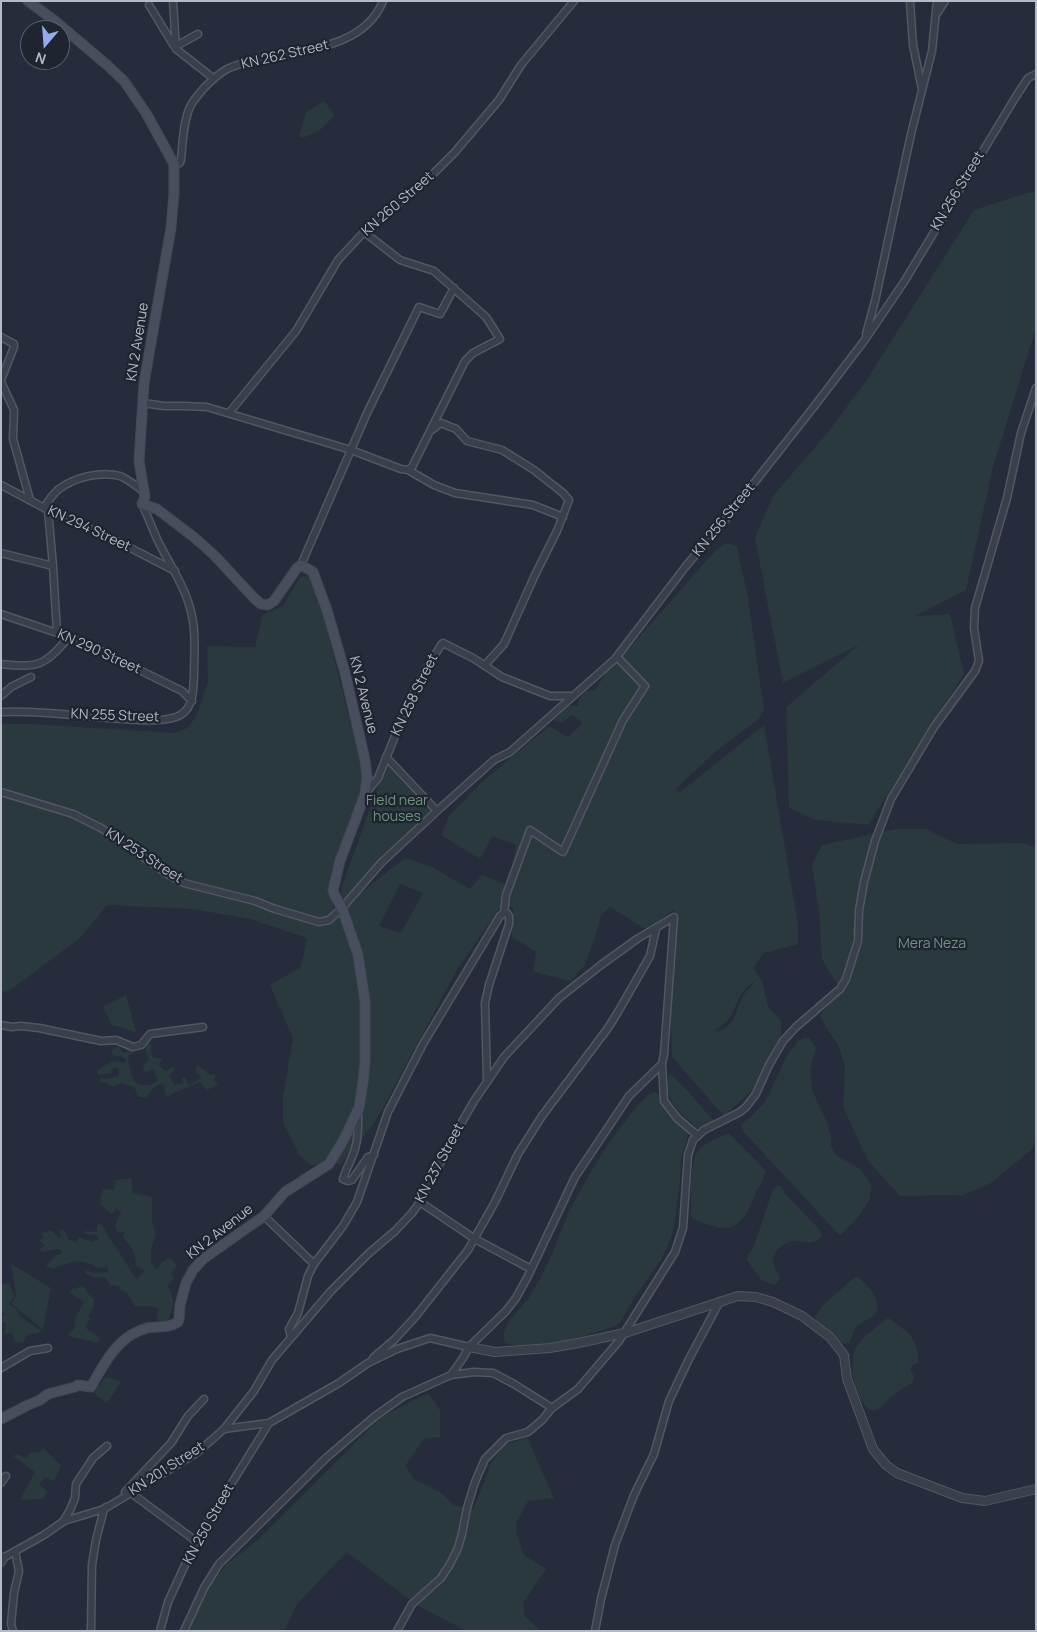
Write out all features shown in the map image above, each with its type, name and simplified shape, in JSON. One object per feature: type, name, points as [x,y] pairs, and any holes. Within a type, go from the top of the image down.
[{"type":"main road","name":"KN 2 Avenue","points":[[28,1],[55,21],[124,81],[146,113],[174,164],[175,178],[171,228],[144,383],[139,461],[145,496],[142,504]]},
{"type":"main road","points":[[142,504],[157,509],[195,538],[214,555],[260,604],[268,605],[274,601],[301,565]]},
{"type":"main road","name":"KN 2 Avenue","points":[[1,1419],[40,1400],[48,1394],[78,1385],[91,1387],[106,1362],[127,1337],[137,1331],[154,1327],[167,1327],[178,1322],[180,1305],[192,1270],[203,1259],[264,1216],[285,1192],[329,1164],[359,1108],[365,1062],[365,1001],[358,955],[342,908],[333,890],[349,836],[365,794],[367,777],[365,760],[345,673],[327,610],[313,572],[301,565]]},
{"type":"street","points":[[174,1],[176,48]]},
{"type":"street","name":"KN 262 Street","points":[[174,164],[180,163],[186,117],[190,105],[213,78],[243,64],[322,48],[340,42],[370,21],[381,8],[383,1]]},
{"type":"street","name":"KN 260 Street","points":[[229,413],[296,331],[338,260],[364,232],[432,175],[455,152],[499,100],[521,64],[574,1]]},
{"type":"street","points":[[910,1],[913,45],[923,92]]},
{"type":"street","points":[[864,341],[875,301],[911,134],[932,51],[937,1]]},
{"type":"street","points":[[936,16],[945,1]]},
{"type":"street","points":[[149,5],[176,48],[213,78]]},
{"type":"street","points":[[176,48],[198,34]]},
{"type":"street","name":"KN 256 Street","points":[[342,908],[381,864],[437,810],[494,760],[510,752],[617,657],[686,566],[776,456],[864,341],[904,282],[1015,98],[1028,78],[1036,74]]},
{"type":"street","points":[[364,232],[400,260],[434,271],[486,317],[500,339],[473,353],[465,361],[415,463],[408,470]]},
{"type":"street","points":[[301,565],[367,413],[419,308],[440,314],[454,288]]},
{"type":"street","points":[[1,337],[14,344],[1,381],[14,410],[14,439],[30,500]]},
{"type":"street","points":[[397,1631],[412,1604],[441,1578],[454,1556],[462,1534],[466,1508],[485,1459],[506,1438],[528,1432],[552,1408],[578,1389],[625,1333],[675,1252],[683,1228],[688,1155],[693,1140],[704,1130],[740,1112],[746,1107],[756,1094],[768,1066],[783,1041],[796,1027],[840,990],[846,979],[858,941],[864,882],[875,841],[891,798],[934,728],[976,672],[979,661],[974,628],[975,608],[1007,498],[1021,433],[1036,388]]},
{"type":"street","points":[[143,403],[164,406],[207,407],[351,450],[408,470],[434,485],[455,492],[532,505],[563,517]]},
{"type":"street","points":[[430,432],[441,423],[456,429],[467,441],[502,450],[534,470],[569,500],[563,517],[504,644],[485,665]]},
{"type":"street","points":[[57,633],[53,566],[46,509],[52,496],[70,482],[89,476],[112,475],[122,477],[143,492]]},
{"type":"street","name":"KN 294 Street","points":[[1,485],[176,572]]},
{"type":"street","points":[[142,504],[157,539],[176,572],[189,604],[193,622],[194,680],[192,700]]},
{"type":"street","points":[[1,553],[53,566]]},
{"type":"street","name":"KN 290 Street","points":[[1,614],[69,637],[122,660],[182,691],[192,700]]},
{"type":"street","points":[[1,664],[32,666],[51,657],[69,637]]},
{"type":"street","name":"KN 258 Street","points":[[365,794],[378,778],[408,706],[440,644],[443,643],[473,658],[502,676],[550,696],[573,696]]},
{"type":"street","points":[[291,1336],[289,1329],[298,1314],[308,1276],[314,1264],[343,1226],[357,1202],[388,1112],[423,1044],[500,916],[504,913],[506,895],[530,830],[563,852],[624,720],[645,686],[617,657]]},
{"type":"street","points":[[1,696],[11,687],[31,677]]},
{"type":"street","name":"KN 255 Street","points":[[1,712],[134,719],[167,718],[177,717],[184,713],[192,700]]},
{"type":"street","points":[[386,757],[437,810]]},
{"type":"street","name":"KN 253 Street","points":[[1,792],[73,814],[101,828],[169,875],[184,883],[255,901],[319,922],[328,920],[342,908]]},
{"type":"street","points":[[487,1080],[485,1004],[489,985],[509,924],[509,916],[507,913],[504,913]]},
{"type":"street","name":"KN 237 Street","points":[[224,1429],[254,1391],[272,1360],[331,1290],[368,1254],[395,1232],[412,1213],[420,1202],[455,1134],[487,1080],[504,1057],[559,998],[601,965],[637,939],[656,929],[672,916],[675,918],[662,1064]]},
{"type":"street","points":[[224,1429],[269,1423],[339,1383],[368,1363],[395,1339],[416,1316],[468,1250],[518,1154],[542,1116],[618,1012],[650,956],[656,929]]},
{"type":"street","points":[[1,1025],[12,1028],[21,1026],[39,1028],[101,1041],[116,1040],[136,1047],[141,1046],[150,1034],[203,1027]]},
{"type":"street","points":[[662,1064],[664,1101],[677,1118],[698,1136]]},
{"type":"street","points":[[451,1375],[469,1347],[506,1311],[516,1298],[575,1177],[629,1096],[662,1064]]},
{"type":"street","points":[[359,1108],[356,1146],[343,1179],[352,1180],[366,1160],[374,1155]]},
{"type":"street","points":[[420,1202],[475,1239],[531,1269]]},
{"type":"street","points":[[264,1216],[314,1264]]},
{"type":"street","points":[[368,1363],[397,1348],[430,1338],[495,1352],[550,1348],[625,1333],[738,1296],[756,1297],[773,1302],[802,1316],[830,1337],[844,1354],[847,1379],[873,1449],[886,1465],[897,1473],[962,1498],[985,1501],[1036,1489]]},
{"type":"street","points":[[595,1631],[600,1600],[615,1545],[634,1495],[654,1454],[670,1401],[689,1358],[720,1301]]},
{"type":"street","points":[[1,1368],[30,1351],[48,1348]]},
{"type":"street","points":[[184,1631],[204,1588],[219,1564],[326,1458],[374,1417],[402,1397],[451,1375],[474,1372],[493,1373],[552,1408]]},
{"type":"street","points":[[196,1541],[128,1493],[171,1443],[188,1416],[204,1400]]},
{"type":"street","name":"KN 250 Street","points":[[160,1631],[168,1602],[196,1541],[269,1423]]},
{"type":"street","name":"KN 201 Street","points":[[2,1559],[64,1521],[104,1509],[198,1452],[224,1429]]},
{"type":"street","points":[[64,1521],[75,1498],[76,1484],[93,1458],[107,1446]]},
{"type":"street","points":[[1,1484],[6,1476]]},
{"type":"street","points":[[90,1631],[92,1565],[104,1509]]},
{"type":"street","points":[[13,1631],[11,1624],[14,1593],[19,1571],[15,1551]]},
{"type":"green space","points":[[324,101],[335,115],[320,130],[303,138],[299,136],[306,112]]},
{"type":"green space","points":[[1036,192],[1036,328],[993,467],[966,590],[915,616],[950,614],[964,674],[868,825],[816,820],[789,808],[786,707],[859,645],[783,683],[755,538],[773,496],[825,436],[866,381],[974,210],[1027,193]]},
{"type":"green space","points":[[726,543],[737,546],[748,598],[764,710],[759,719],[715,752],[675,790],[679,793],[764,725],[798,924],[798,944],[764,953],[753,968],[762,981],[768,1006],[781,1021],[781,1036],[772,1050],[755,1088],[724,1116],[672,1057],[670,1001],[678,915],[673,910],[659,922],[645,929],[610,907],[601,915],[595,938],[584,966],[570,981],[533,972],[536,952],[512,937],[513,907],[500,908],[458,968],[376,1121],[341,1164],[311,1165],[300,1156],[283,1123],[283,1096],[293,1039],[270,985],[301,967],[307,938],[250,919],[193,909],[107,905],[80,938],[9,991],[1,992],[1,724],[31,724],[175,733],[187,728],[196,717],[208,682],[207,646],[255,647],[262,615],[283,606],[300,577],[312,576],[363,773],[361,790],[330,875],[334,914],[405,858],[432,867],[470,889],[482,875],[508,885],[516,845],[493,836],[480,859],[441,835],[449,816],[482,782],[549,726],[568,737],[579,727],[582,722],[571,715],[563,723],[553,720],[567,707],[578,706],[579,699],[586,691],[595,691],[606,672],[716,550]],"holes":[[[400,884],[423,893],[401,933],[379,926]],[[753,982],[741,999],[736,1015],[730,1024],[718,1032],[714,1030],[728,1020],[741,994]]]},
{"type":"green space","name":"Field near houses","points":[[387,762],[434,810],[348,896],[341,899],[342,886]]},
{"type":"green space","name":"Mera Neza","points":[[896,829],[926,829],[957,844],[1024,843],[1036,848],[1036,1142],[1031,1150],[991,1183],[963,1195],[900,1196],[868,1161],[843,1107],[845,1067],[838,1044],[820,1016],[840,989],[822,959],[819,912],[812,864],[822,845]]},
{"type":"green space","points":[[126,995],[136,1032],[112,1025],[103,1007]]},
{"type":"green space","points":[[805,1037],[809,1038],[816,1047],[810,1071],[812,1090],[826,1120],[831,1135],[831,1146],[836,1155],[860,1169],[871,1184],[870,1199],[859,1216],[840,1236],[742,1130],[741,1124],[751,1117],[765,1102],[788,1054],[798,1041]]},
{"type":"green space","points":[[150,1038],[152,1057],[163,1059],[159,1065],[166,1071],[172,1067],[175,1069],[169,1075],[174,1085],[183,1083],[182,1078],[185,1078],[189,1085],[201,1078],[195,1070],[198,1065],[210,1075],[216,1076],[213,1079],[218,1085],[207,1090],[200,1082],[167,1097],[162,1083],[151,1090],[147,1097],[139,1097],[134,1087],[122,1083],[113,1087],[106,1082],[101,1083],[100,1078],[107,1079],[119,1076],[117,1067],[112,1069],[111,1073],[98,1075],[98,1070],[112,1061],[125,1063],[126,1059],[121,1056],[114,1057],[111,1050],[119,1046],[123,1053],[127,1052],[128,1048],[132,1049],[133,1053],[128,1056],[129,1063],[131,1074],[137,1084],[149,1085],[158,1080],[153,1069],[145,1072],[142,1067],[149,1059],[142,1041]]},
{"type":"green space","points":[[669,1073],[687,1090],[714,1121],[698,1129],[679,1111],[674,1105],[669,1092]]},
{"type":"green space","points":[[655,1092],[660,1096],[668,1111],[688,1132],[681,1157],[674,1228],[661,1260],[636,1295],[620,1323],[613,1327],[572,1339],[549,1343],[517,1346],[506,1343],[503,1337],[506,1325],[528,1299],[540,1279],[569,1211],[593,1168],[608,1144],[637,1106],[648,1095]]},
{"type":"green space","points":[[729,1133],[766,1171],[746,1215],[736,1225],[722,1228],[704,1224],[691,1217],[691,1183],[693,1164],[698,1151],[708,1142]]},
{"type":"green space","points":[[131,1178],[133,1193],[152,1197],[152,1222],[155,1233],[151,1262],[157,1270],[161,1263],[170,1257],[177,1266],[171,1273],[174,1279],[167,1286],[172,1296],[173,1304],[167,1323],[157,1321],[158,1308],[135,1306],[126,1292],[120,1289],[119,1286],[110,1285],[105,1277],[93,1277],[85,1273],[86,1270],[92,1273],[108,1272],[108,1267],[97,1268],[89,1263],[77,1262],[64,1264],[53,1269],[46,1266],[56,1255],[62,1254],[62,1251],[57,1249],[42,1252],[40,1249],[45,1245],[39,1241],[43,1237],[41,1233],[51,1230],[59,1238],[61,1236],[60,1230],[64,1230],[69,1240],[78,1243],[78,1237],[92,1242],[99,1239],[97,1235],[85,1234],[85,1231],[97,1232],[97,1225],[101,1224],[136,1279],[145,1271],[136,1265],[134,1251],[123,1237],[124,1232],[117,1232],[115,1226],[121,1213],[117,1208],[112,1214],[100,1204],[103,1189],[114,1190],[116,1180]]},
{"type":"green space","points":[[776,1185],[781,1186],[785,1194],[822,1234],[821,1238],[814,1242],[790,1241],[780,1248],[773,1258],[775,1268],[780,1277],[774,1285],[762,1281],[747,1260]]},
{"type":"green space","points":[[11,1264],[51,1288],[43,1330],[12,1304],[16,1296]]},
{"type":"green space","points":[[855,1277],[859,1277],[870,1289],[878,1304],[877,1309],[873,1316],[858,1325],[849,1343],[839,1343],[823,1331],[815,1317],[823,1305]]},
{"type":"green space","points":[[1,1284],[10,1284],[14,1297],[9,1304],[16,1309],[21,1317],[43,1332],[30,1334],[25,1338],[24,1342],[15,1342],[12,1333],[4,1334],[6,1323],[1,1323],[1,1318],[5,1314],[1,1312]]},
{"type":"green space","points":[[80,1286],[85,1288],[86,1292],[94,1299],[94,1306],[88,1316],[90,1319],[85,1326],[101,1339],[98,1343],[68,1336],[69,1332],[76,1325],[74,1323],[75,1320],[84,1302],[70,1293],[73,1288],[76,1289]]},
{"type":"green space","points":[[888,1318],[911,1336],[917,1347],[918,1363],[913,1365],[910,1370],[914,1376],[913,1382],[892,1396],[879,1409],[873,1411],[861,1400],[857,1392],[854,1383],[853,1354],[862,1339]]},
{"type":"green space","points":[[106,1377],[121,1382],[107,1403],[93,1393]]},
{"type":"green space","points":[[428,1393],[440,1410],[440,1437],[424,1439],[405,1466],[414,1479],[440,1492],[454,1505],[473,1510],[492,1461],[504,1446],[527,1437],[554,1498],[528,1501],[516,1523],[517,1535],[524,1555],[546,1569],[523,1603],[525,1616],[541,1631],[466,1631],[415,1604],[347,1552],[298,1603],[284,1631],[187,1631],[212,1583],[228,1563],[258,1540],[381,1417]]},
{"type":"green space","points":[[43,1447],[61,1466],[54,1481],[45,1477],[39,1484],[47,1492],[43,1499],[20,1500],[35,1472],[13,1456],[17,1454],[25,1458],[32,1452],[39,1453]]}]
